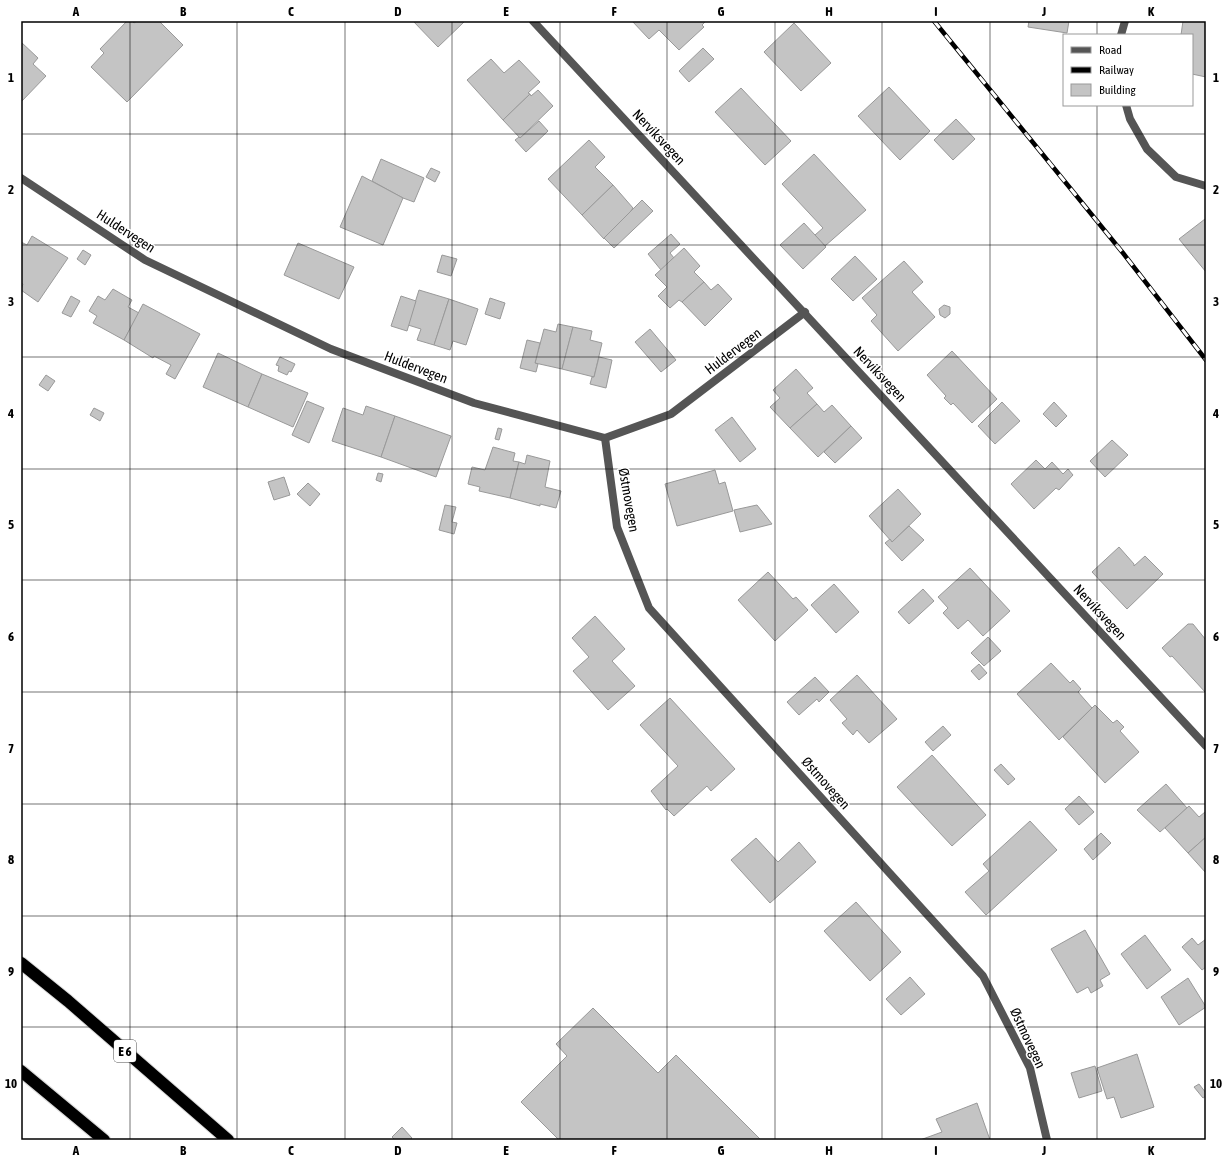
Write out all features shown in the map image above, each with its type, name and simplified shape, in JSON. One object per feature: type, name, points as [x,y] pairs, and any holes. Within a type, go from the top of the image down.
[{"type":"highway","name":"E 6","points":[[21,963],[68,1001],[228,1140]]},
{"type":"highway","points":[[21,1071],[104,1140]]},
{"type":"street","name":"Nerviksvegen","points":[[533,21],[805,312],[1206,746]]},
{"type":"street","points":[[1122,34],[1125,21]]},
{"type":"street","points":[[1126,106],[1130,120],[1147,149],[1176,177],[1206,186]]},
{"type":"street","name":"Huldervegen","points":[[21,178],[145,260],[331,349],[474,403],[605,438],[671,414],[805,312]]},
{"type":"street","name":"Østmovegen","points":[[605,438],[617,527],[649,608],[983,976],[1030,1068],[1047,1140]]},
{"type":"building","points":[[127,21],[132,21],[134,23],[137,21],[159,21],[183,45],[127,102],[91,67],[104,53],[100,49]]},
{"type":"building","points":[[413,21],[462,21],[464,22],[438,47]]},
{"type":"building","points":[[632,21],[706,21],[702,25],[704,27],[679,50],[659,30],[649,39]]},
{"type":"building","points":[[1029,21],[1069,21],[1067,33],[1028,27]]},
{"type":"building","points":[[1183,21],[1206,21],[1206,77],[1193,74],[1193,34],[1181,34]]},
{"type":"building","points":[[794,23],[831,63],[801,91],[764,52]]},
{"type":"building","points":[[21,42],[38,58],[33,64],[46,76],[21,102]]},
{"type":"building","points":[[703,48],[714,59],[689,82],[679,71]]},
{"type":"building","points":[[491,59],[504,73],[519,60],[540,82],[528,93],[530,94],[503,120],[467,80]]},
{"type":"building","points":[[889,87],[930,131],[900,160],[858,116]]},
{"type":"building","points":[[741,88],[791,141],[765,165],[715,112]]},
{"type":"building","points":[[538,90],[553,106],[520,138],[503,120],[530,94],[531,96]]},
{"type":"building","points":[[956,119],[975,139],[953,160],[934,140]]},
{"type":"building","points":[[539,121],[548,131],[526,152],[515,140],[519,137],[520,138]]},
{"type":"building","points":[[589,140],[605,157],[595,167],[613,185],[582,215],[548,179]]},
{"type":"building","points":[[814,154],[866,210],[825,246],[815,235],[823,228],[782,184]]},
{"type":"building","points":[[381,159],[424,178],[414,202],[403,198],[372,181]]},
{"type":"building","points":[[431,168],[440,172],[435,182],[426,177]]},
{"type":"building","points":[[362,176],[403,198],[383,245],[340,227]]},
{"type":"building","points":[[613,185],[633,208],[625,219],[604,239],[582,215]]},
{"type":"building","points":[[642,200],[653,211],[614,248],[604,238]]},
{"type":"building","points":[[1205,219],[1206,220],[1206,272],[1179,239]]},
{"type":"building","points":[[804,223],[826,247],[803,269],[780,245]]},
{"type":"building","points":[[671,234],[680,244],[670,253],[674,258],[661,270],[648,254]]},
{"type":"building","points":[[32,236],[68,258],[38,302],[21,290],[23,284],[21,283],[21,242],[27,245]]},
{"type":"building","points":[[298,243],[354,267],[339,299],[284,275]]},
{"type":"building","points":[[684,248],[700,266],[694,272],[704,282],[682,302],[679,300],[670,308],[658,296],[667,287],[655,275]]},
{"type":"building","points":[[83,250],[91,255],[85,265],[77,259]]},
{"type":"building","points":[[442,255],[457,259],[451,276],[437,272]]},
{"type":"building","points":[[855,256],[877,279],[853,301],[831,279]]},
{"type":"building","points":[[904,261],[923,282],[912,292],[935,317],[898,351],[871,321],[877,315],[862,298]]},
{"type":"building","points":[[704,282],[711,290],[718,284],[732,299],[705,326],[682,302]]},
{"type":"building","points":[[113,289],[132,300],[128,307],[139,313],[124,340],[93,323],[97,316],[89,311],[98,296],[105,300]]},
{"type":"building","points":[[419,290],[449,299],[434,345],[417,340],[421,329],[408,325]]},
{"type":"building","points":[[71,296],[80,301],[71,317],[62,313]]},
{"type":"building","points":[[401,296],[416,301],[407,331],[391,326]]},
{"type":"building","points":[[490,298],[505,303],[500,319],[485,314]]},
{"type":"building","points":[[449,299],[478,309],[466,345],[453,341],[450,350],[434,345]]},
{"type":"building","points":[[143,304],[200,334],[175,379],[166,374],[171,365],[154,356],[153,358],[124,340]]},
{"type":"building","points":[[944,305],[950,307],[950,314],[945,318],[940,315],[939,309]]},
{"type":"building","points":[[558,324],[573,327],[562,369],[535,363],[544,329],[556,332]]},
{"type":"building","points":[[573,327],[592,331],[590,340],[602,343],[594,377],[562,369]]},
{"type":"building","points":[[650,329],[676,360],[661,372],[635,342]]},
{"type":"building","points":[[527,340],[540,343],[535,363],[538,364],[536,372],[520,368]]},
{"type":"building","points":[[952,351],[997,399],[972,423],[953,403],[951,405],[944,398],[946,396],[927,375]]},
{"type":"building","points":[[218,353],[262,374],[248,407],[203,387]]},
{"type":"building","points":[[280,357],[295,364],[291,372],[289,371],[287,375],[278,371],[279,366],[276,365]]},
{"type":"building","points":[[599,357],[612,360],[606,388],[590,384],[592,377],[594,377]]},
{"type":"building","points":[[796,369],[813,388],[807,393],[817,404],[790,428],[770,407],[780,398],[773,390]]},
{"type":"building","points":[[262,374],[308,393],[293,427],[248,407]]},
{"type":"building","points":[[46,375],[55,381],[48,391],[39,385]]},
{"type":"building","points":[[307,401],[324,408],[309,443],[292,435]]},
{"type":"building","points":[[1002,402],[1020,421],[995,444],[978,426]]},
{"type":"building","points":[[1054,402],[1067,416],[1056,427],[1043,414]]},
{"type":"building","points":[[817,404],[824,412],[832,405],[851,426],[818,457],[790,428]]},
{"type":"building","points":[[366,406],[395,416],[381,457],[332,441],[343,408],[363,415]]},
{"type":"building","points":[[94,408],[104,413],[100,421],[90,415]]},
{"type":"building","points":[[395,416],[451,436],[436,477],[381,457]]},
{"type":"building","points":[[732,417],[756,449],[740,462],[715,430]]},
{"type":"building","points":[[851,426],[862,438],[835,463],[824,452]]},
{"type":"building","points":[[498,428],[502,429],[499,440],[495,439]]},
{"type":"building","points":[[1112,440],[1128,455],[1105,477],[1090,461]]},
{"type":"building","points":[[493,447],[515,453],[513,461],[519,462],[510,498],[479,491],[480,487],[468,484],[472,467],[485,470]]},
{"type":"building","points":[[527,455],[550,461],[545,487],[561,491],[556,508],[540,504],[540,506],[510,498],[519,462],[525,464]]},
{"type":"building","points":[[1036,460],[1045,469],[1052,462],[1063,474],[1068,469],[1073,475],[1059,490],[1056,488],[1034,509],[1011,484]]},
{"type":"building","points":[[715,470],[719,484],[725,482],[733,511],[677,526],[665,484]]},
{"type":"building","points":[[378,473],[383,474],[381,482],[376,480]]},
{"type":"building","points":[[284,477],[290,495],[274,500],[268,482]]},
{"type":"building","points":[[308,483],[320,494],[310,506],[297,494]]},
{"type":"building","points":[[898,489],[921,514],[892,542],[869,516]]},
{"type":"building","points":[[445,505],[456,507],[452,522],[457,523],[454,534],[439,530]]},
{"type":"building","points":[[757,505],[772,524],[740,532],[734,510]]},
{"type":"building","points":[[909,526],[924,540],[902,561],[885,543],[890,539],[892,542]]},
{"type":"building","points":[[1119,547],[1134,564],[1134,566],[1145,556],[1163,574],[1127,609],[1092,572]]},
{"type":"building","points":[[970,568],[1010,611],[983,636],[968,620],[958,629],[943,613],[948,608],[938,597]]},
{"type":"building","points":[[768,572],[793,599],[796,597],[808,610],[775,641],[738,600]]},
{"type":"building","points":[[834,584],[859,612],[836,633],[811,605]]},
{"type":"building","points":[[923,589],[934,601],[909,624],[898,612]]},
{"type":"building","points":[[595,616],[625,649],[612,661],[635,686],[608,710],[573,671],[589,657],[572,638]]},
{"type":"building","points":[[1188,624],[1193,624],[1206,640],[1206,693],[1172,656],[1170,657],[1162,648]]},
{"type":"building","points":[[988,637],[1001,651],[984,666],[971,653]]},
{"type":"building","points":[[1051,663],[1070,683],[1073,680],[1081,689],[1078,692],[1092,708],[1059,740],[1017,694]]},
{"type":"building","points":[[979,664],[987,673],[979,680],[971,671]]},
{"type":"building","points":[[857,675],[897,719],[869,743],[857,730],[853,735],[842,723],[847,719],[830,700]]},
{"type":"building","points":[[815,677],[829,692],[819,702],[817,699],[799,715],[787,702]]},
{"type":"building","points":[[670,698],[735,769],[711,791],[707,786],[674,816],[667,809],[666,810],[651,791],[678,766],[640,725]]},
{"type":"building","points":[[1095,705],[1113,723],[1117,720],[1124,727],[1120,731],[1139,752],[1105,783],[1063,737]]},
{"type":"building","points":[[943,726],[951,735],[933,751],[925,742]]},
{"type":"building","points":[[932,755],[986,815],[952,846],[897,787]]},
{"type":"building","points":[[1001,764],[1015,779],[1008,785],[994,770]]},
{"type":"building","points":[[1166,784],[1187,808],[1160,832],[1137,810]]},
{"type":"building","points":[[1079,796],[1094,812],[1079,825],[1065,809]]},
{"type":"building","points":[[1189,806],[1199,817],[1205,812],[1206,813],[1206,837],[1188,853],[1165,828]]},
{"type":"building","points":[[1030,821],[1057,850],[986,915],[965,892],[989,871],[983,864]]},
{"type":"building","points":[[1101,833],[1111,843],[1093,860],[1084,849]]},
{"type":"building","points":[[1206,837],[1206,873],[1188,853]]},
{"type":"building","points":[[756,838],[778,862],[799,842],[816,862],[770,903],[731,860]]},
{"type":"building","points":[[856,902],[901,952],[870,981],[824,931]]},
{"type":"building","points":[[1085,930],[1110,974],[1100,980],[1103,986],[1091,993],[1088,987],[1077,993],[1051,949]]},
{"type":"building","points":[[1145,935],[1171,970],[1147,989],[1121,954]]},
{"type":"building","points":[[1192,938],[1198,945],[1206,939],[1206,967],[1202,970],[1182,947]]},
{"type":"building","points":[[910,977],[925,994],[901,1015],[886,999]]},
{"type":"building","points":[[1188,978],[1206,1007],[1179,1025],[1161,997]]},
{"type":"building","points":[[593,1008],[658,1073],[676,1055],[761,1140],[559,1140],[521,1102],[567,1056],[556,1044]]},
{"type":"building","points":[[1137,1054],[1154,1107],[1121,1118],[1114,1097],[1107,1099],[1097,1068]]},
{"type":"building","points":[[1095,1066],[1102,1091],[1079,1098],[1071,1073]]},
{"type":"building","points":[[1199,1084],[1206,1093],[1206,1096],[1203,1098],[1194,1087]]},
{"type":"building","points":[[977,1103],[990,1140],[920,1140],[942,1132],[936,1119]]},
{"type":"building","points":[[402,1127],[412,1138],[410,1140],[395,1140],[392,1137]]},
{"type":"railway","points":[[934,21],[1123,253],[1206,360]]}]
